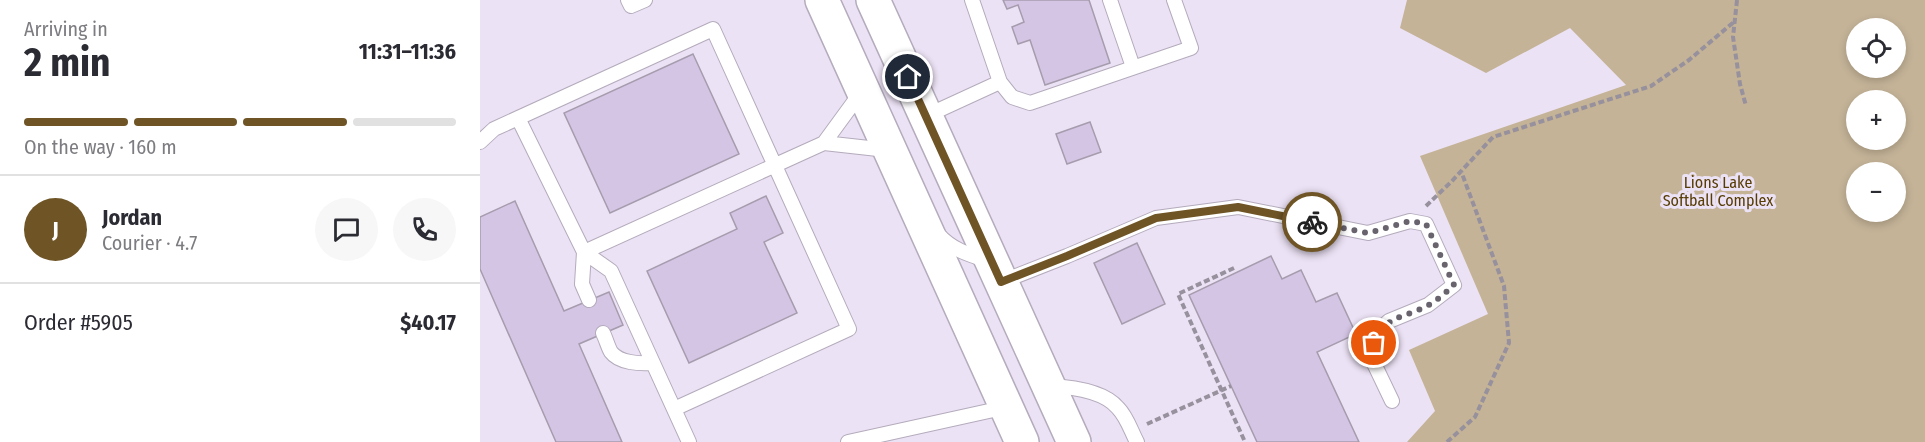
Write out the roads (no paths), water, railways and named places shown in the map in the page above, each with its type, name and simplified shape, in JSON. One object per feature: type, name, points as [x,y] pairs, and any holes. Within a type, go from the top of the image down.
[{"type":"highway","points":[[822,0],[1022,442]]},
{"type":"highway","points":[[873,0],[1074,442]]},
{"type":"lane","points":[[628,0],[631,6],[645,0]]},
{"type":"lane","points":[[972,0],[1000,82],[1012,97],[1030,103],[1191,48],[1174,0]]},
{"type":"lane","points":[[1110,0],[1133,67]]},
{"type":"lane","points":[[480,142],[494,129],[713,29],[849,329],[674,409]]},
{"type":"lane","points":[[926,116],[1000,82]]},
{"type":"lane","points":[[584,252],[824,143],[863,90]]},
{"type":"lane","points":[[518,118],[584,252],[611,271],[689,442]]},
{"type":"lane","points":[[824,143],[890,150]]},
{"type":"lane","points":[[918,213],[946,243],[968,255],[992,261],[996,270],[1067,256],[1156,218],[1238,207],[1368,233],[1410,221],[1426,224],[1454,285],[1428,305],[1389,321],[1378,332],[1370,355],[1392,401]]},
{"type":"lane","points":[[584,252],[582,284],[589,300]]},
{"type":"lane","points":[[603,333],[615,356],[632,362],[653,363]]},
{"type":"lane","points":[[1048,386],[1084,390],[1111,402],[1117,406],[1125,418],[1137,442]]},
{"type":"lane","points":[[848,442],[1006,407]]},
{"type":"park label","name":"Lions Lake Softball Complex","points":[[1718,191]]}]
